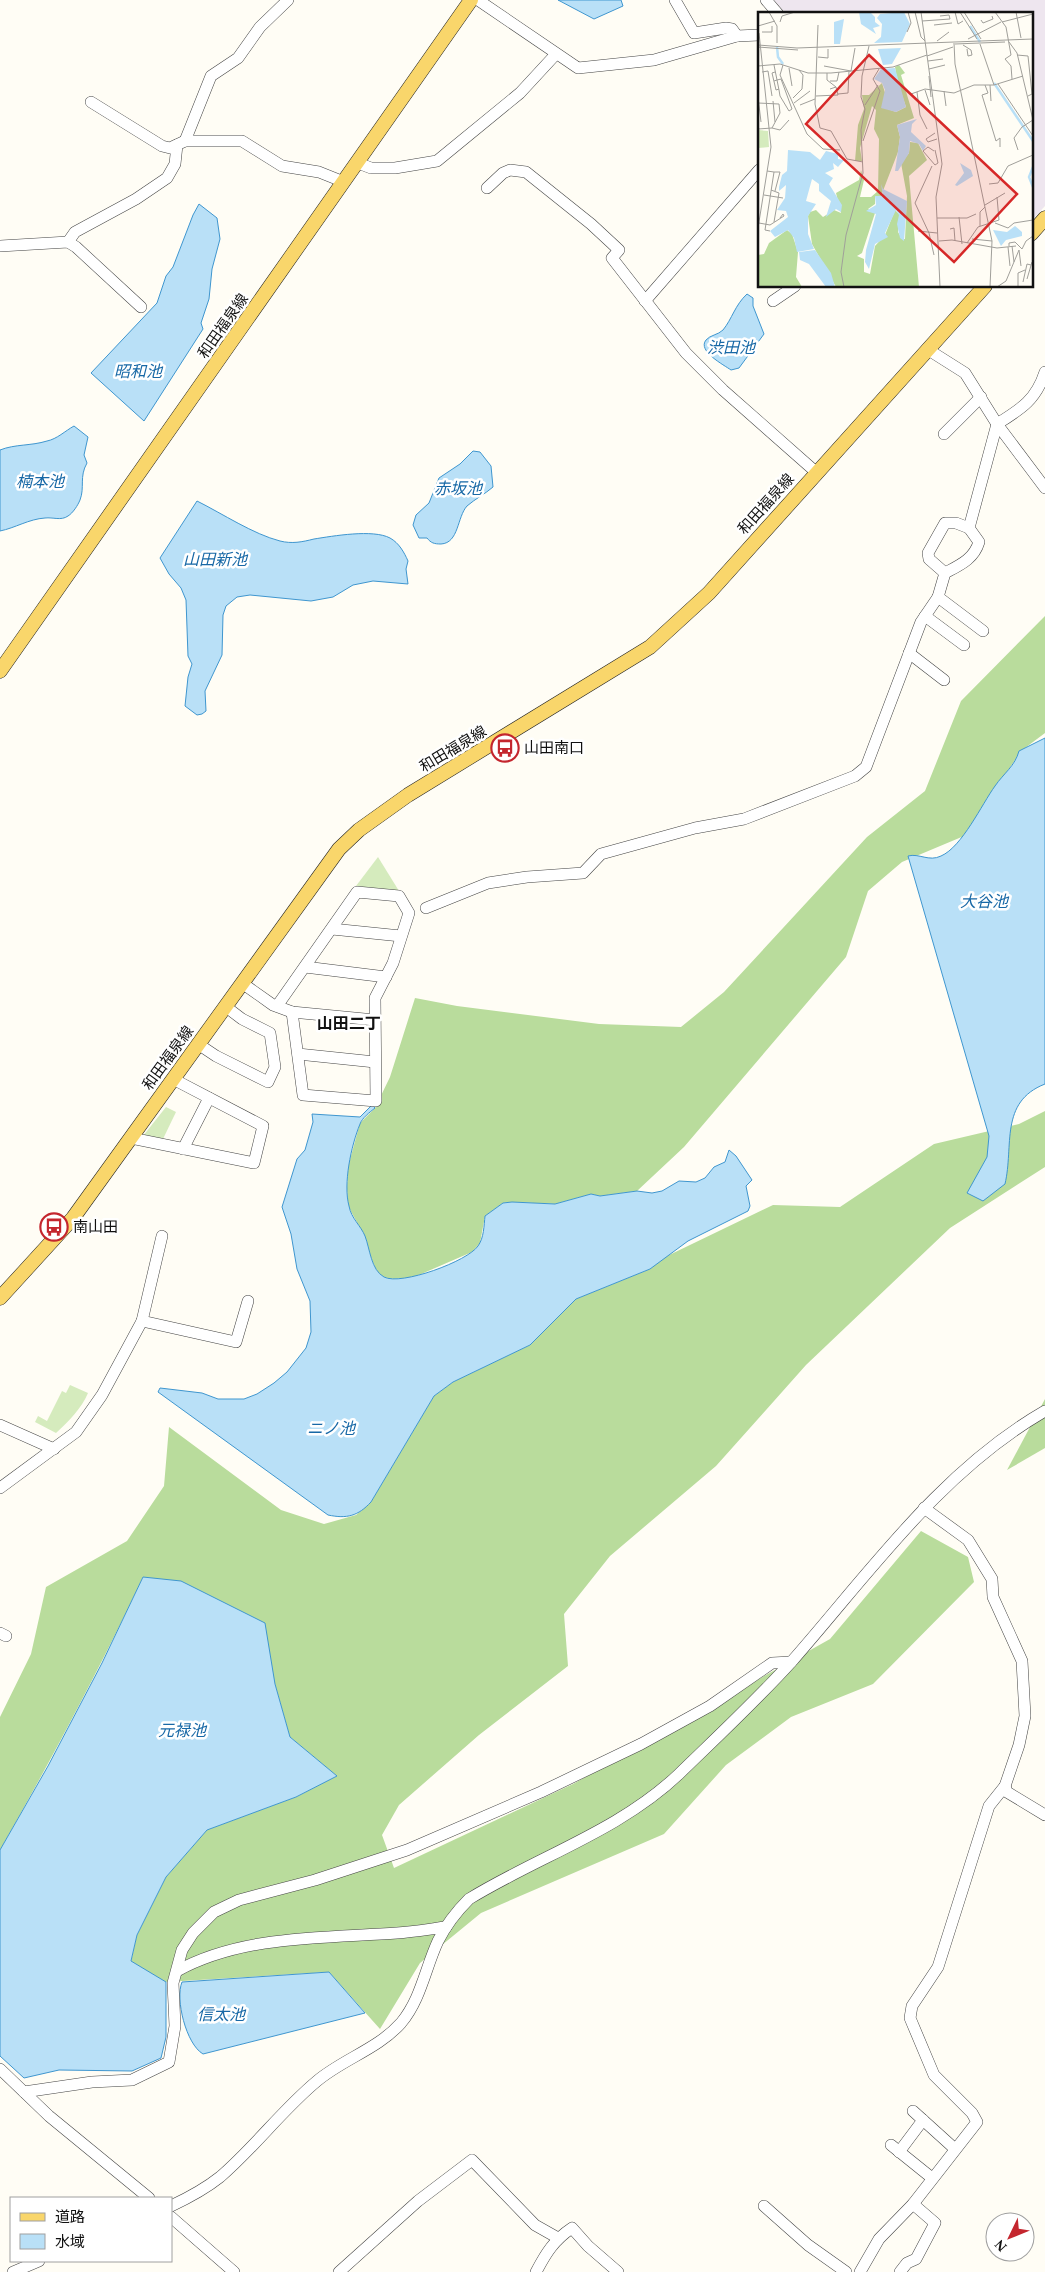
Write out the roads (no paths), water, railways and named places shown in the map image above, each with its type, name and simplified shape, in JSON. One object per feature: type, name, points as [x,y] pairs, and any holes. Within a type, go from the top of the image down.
[{"type":"main road","name":"和田福泉線","points":[[0,671],[471,0]]},
{"type":"main road","points":[[1032,233],[1045,218]]},
{"type":"main road","name":"和田福泉線","points":[[0,1298],[73,1218],[339,849],[359,830],[408,795],[650,647],[709,593],[983,288]]},
{"type":"street","points":[[68,242],[75,232],[136,199],[167,178],[175,164],[181,143],[211,76],[238,58],[260,27],[288,0]]},
{"type":"street","points":[[478,0],[578,68],[654,60],[738,36],[758,35]]},
{"type":"street","points":[[676,0],[694,34],[726,28],[732,30],[738,36]]},
{"type":"street","points":[[766,0],[776,12]]},
{"type":"street","points":[[358,163],[371,168],[395,168],[437,161],[520,92],[556,54]]},
{"type":"street","points":[[91,102],[162,146],[170,148],[181,143],[242,140],[282,166],[319,172],[344,182]]},
{"type":"street","points":[[487,188],[503,173],[510,170],[526,172],[584,218],[619,250],[612,258],[686,353],[723,390],[817,472]]},
{"type":"street","points":[[645,301],[758,171]]},
{"type":"street","points":[[0,246],[68,242],[76,247],[141,307]]},
{"type":"street","points":[[773,301],[792,288]]},
{"type":"street","points":[[927,349],[965,373],[997,424],[1045,488]]},
{"type":"street","points":[[969,528],[997,424],[1023,407],[1039,390],[1045,372]]},
{"type":"street","points":[[944,434],[981,397]]},
{"type":"street","points":[[426,908],[488,883],[527,877],[583,873],[601,854],[695,828],[744,819],[855,776],[866,767],[925,616],[938,597],[944,573],[964,563],[976,553],[979,542],[969,528],[956,523],[945,523],[928,553],[929,559],[944,573]]},
{"type":"street","points":[[938,597],[983,631]]},
{"type":"street","points":[[925,616],[964,645]]},
{"type":"street","points":[[910,653],[944,680]]},
{"type":"street","points":[[277,1006],[357,892],[399,896],[408,913],[393,963],[375,998],[376,1101],[303,1095],[292,1012]]},
{"type":"street","points":[[332,929],[401,936]]},
{"type":"street","points":[[305,968],[386,976]]},
{"type":"street","points":[[242,983],[277,1006],[292,1012],[375,1020]]},
{"type":"street","points":[[198,1044],[216,1056],[268,1082],[275,1067],[270,1033],[242,1019],[225,1006]]},
{"type":"street","points":[[298,1054],[375,1062]]},
{"type":"street","points":[[131,1138],[254,1163],[263,1126],[173,1079]]},
{"type":"street","points":[[183,1149],[209,1098]]},
{"type":"street","points":[[0,1488],[76,1432],[102,1395],[142,1320],[162,1236]]},
{"type":"street","points":[[142,1320],[236,1342],[248,1301]]},
{"type":"street","points":[[172,2206],[195,2195],[220,2177],[317,2080],[346,2060],[383,2040],[401,2023],[419,1995],[438,1942],[453,1915],[476,1894],[632,1812],[678,1775],[791,1662],[924,1508],[969,1465],[1020,1426],[1045,1411]]},
{"type":"street","points":[[0,1425],[54,1449]]},
{"type":"street","points":[[860,2272],[879,2239],[913,2204],[977,2122],[972,2113],[934,2075],[910,2018],[910,2012],[938,1967],[989,1806],[1005,1786],[1019,1745],[1025,1716],[1022,1661],[993,1597],[992,1579],[968,1540],[924,1508]]},
{"type":"street","points":[[24,2092],[92,2082],[132,2080],[169,2062],[175,2026],[173,1983],[182,1950],[193,1933],[214,1912],[247,1898],[366,1865],[407,1850],[541,1792],[641,1744],[710,1706],[772,1663],[791,1662]]},
{"type":"street","points":[[1005,1786],[1007,1792],[1045,1815]]},
{"type":"street","points":[[177,1971],[191,1963],[225,1952],[282,1940],[399,1933],[446,1928]]},
{"type":"street","points":[[0,2069],[49,2116],[148,2197]]},
{"type":"street","points":[[913,2111],[955,2149]]},
{"type":"street","points":[[923,2120],[895,2149],[932,2178]]},
{"type":"street","points":[[339,2272],[418,2201],[472,2160],[536,2225],[558,2238]]},
{"type":"street","points":[[900,2272],[907,2263],[916,2259],[935,2223],[913,2204]]},
{"type":"street","points":[[764,2206],[808,2245],[846,2272]]},
{"type":"street","points":[[172,2218],[234,2272]]},
{"type":"street","points":[[536,2272],[551,2246],[558,2238],[572,2228],[588,2246],[618,2272]]},
{"type":"street","points":[[14,2272],[37,2262]]},
{"type":"water","points":[[558,0],[621,0],[623,6],[594,19]]},
{"type":"water","name":"昭和池","points":[[199,204],[217,218],[220,239],[212,269],[209,299],[201,323],[203,329],[144,421],[91,373],[157,303],[166,276],[173,267]]},
{"type":"water","name":"渋田池","points":[[747,294],[753,298],[753,306],[764,334],[739,368],[731,370],[712,357],[705,349],[704,344],[708,338],[723,330],[739,303]]},
{"type":"water","name":"楠本池","points":[[74,426],[88,437],[84,455],[87,463],[83,473],[81,495],[75,509],[70,515],[60,519],[39,519],[0,531],[0,450],[51,440]]},
{"type":"water","name":"赤坂池","points":[[473,451],[480,452],[491,466],[493,487],[467,506],[454,534],[447,543],[436,544],[427,538],[419,538],[413,525],[416,515],[429,503],[439,478],[460,464]]},
{"type":"water","name":"山田新池","points":[[197,501],[249,529],[284,542],[353,534],[383,535],[396,542],[405,554],[408,561],[406,569],[408,584],[373,581],[353,585],[333,597],[311,601],[250,595],[237,597],[226,606],[223,615],[222,655],[205,691],[206,711],[197,715],[185,706],[188,677],[192,664],[188,656],[186,600],[181,588],[169,574],[160,558]]},
{"type":"water","name":"大谷池","points":[[1045,738],[1045,1084],[1030,1092],[1021,1102],[1011,1126],[1005,1184],[983,1201],[967,1193],[987,1157],[989,1136],[908,856],[937,858],[949,851],[964,835],[995,786],[1012,765],[1019,751]]},
{"type":"water","name":"ニノ池","points":[[372,1105],[375,1108],[361,1122],[354,1143],[347,1176],[347,1197],[350,1210],[365,1236],[376,1269],[384,1277],[393,1279],[419,1275],[448,1265],[472,1252],[480,1243],[485,1216],[503,1203],[555,1204],[591,1194],[600,1196],[637,1191],[652,1193],[662,1191],[679,1181],[696,1182],[705,1178],[714,1167],[725,1162],[729,1150],[736,1156],[752,1180],[746,1186],[750,1206],[748,1211],[688,1241],[650,1269],[576,1299],[530,1345],[453,1382],[434,1396],[371,1502],[352,1515],[335,1516],[328,1515],[158,1392],[160,1388],[202,1393],[218,1399],[244,1399],[257,1394],[274,1383],[287,1372],[306,1348],[311,1332],[310,1301],[297,1269],[291,1234],[282,1207],[297,1159],[305,1150],[313,1122],[312,1114],[360,1117]]},
{"type":"water","name":"元禄池","points":[[143,1577],[181,1581],[265,1623],[275,1684],[290,1737],[337,1776],[296,1797],[207,1830],[166,1877],[137,1935],[131,1961],[166,1982],[166,2037],[161,2058],[132,2071],[59,2070],[24,2078],[0,2056],[0,1850],[48,1766],[102,1663]]},
{"type":"water","name":"信太池","points":[[329,1972],[365,2013],[203,2054],[197,2049],[187,2031],[181,2010],[180,1990],[182,1982]]},
{"type":"place","name":"山田南口","points":[[505,748]]},
{"type":"place","name":"南山田","points":[[54,1227]]},
{"type":"district","name":"山田二丁","points":[[349,1023]]}]
